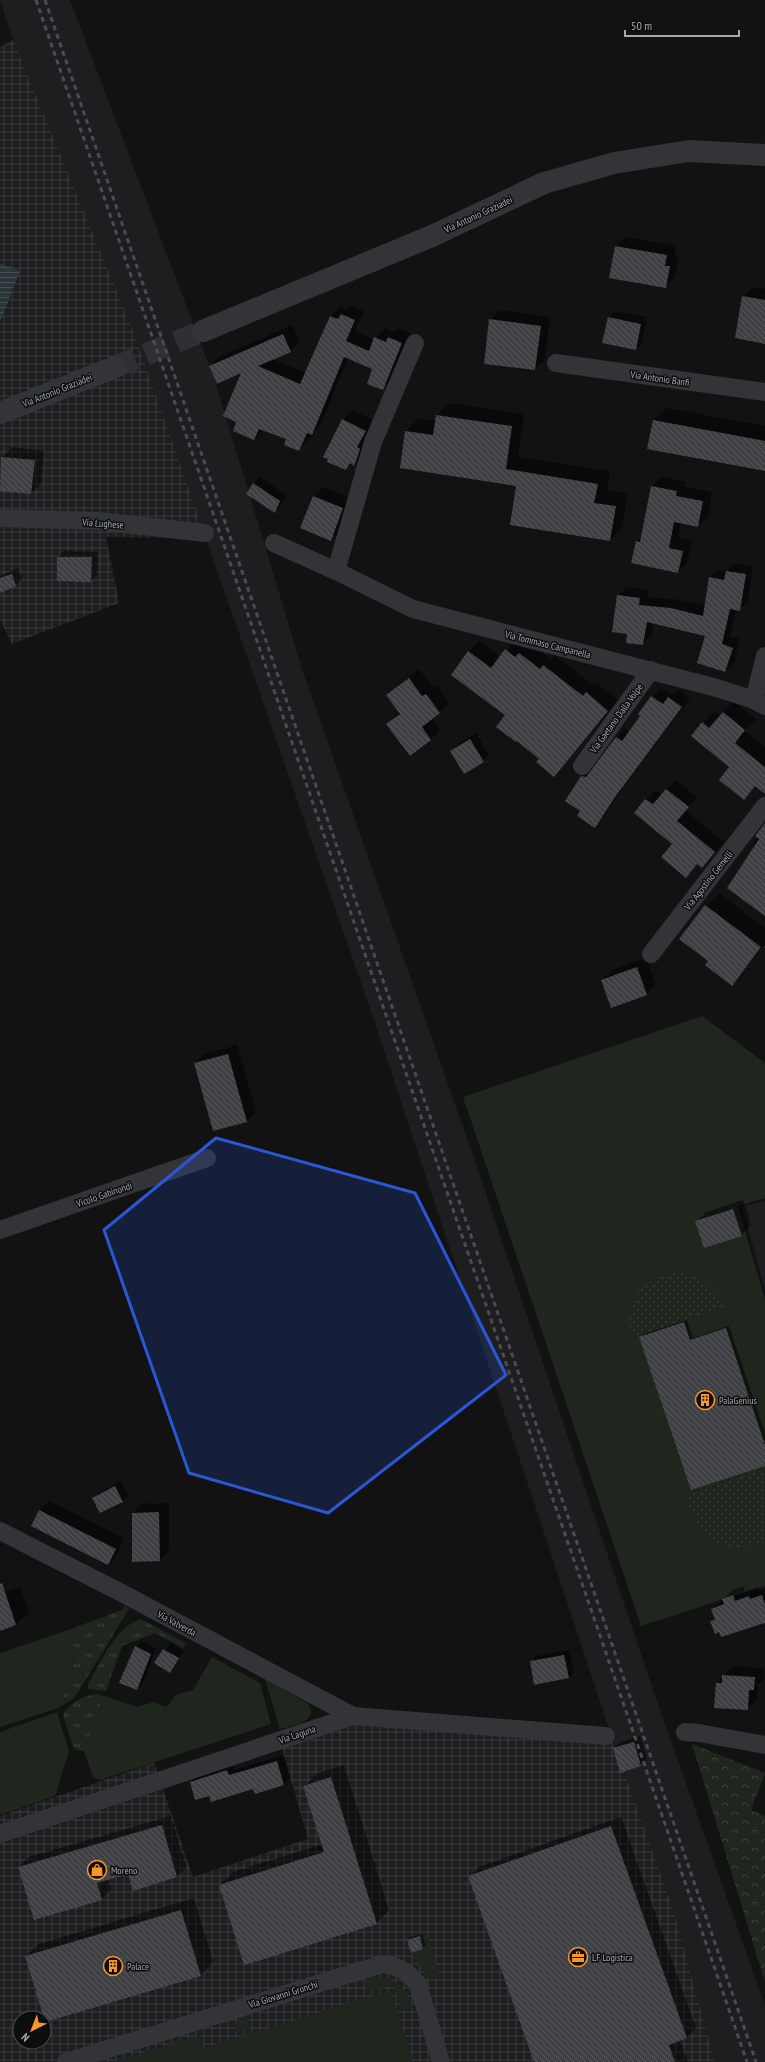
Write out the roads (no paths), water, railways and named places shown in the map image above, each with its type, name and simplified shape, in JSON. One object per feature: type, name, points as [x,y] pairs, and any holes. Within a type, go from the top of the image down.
[{"type":"street","name":"Via Antonio Graziadei","points":[[203,331],[432,236],[544,183],[614,163],[689,151],[765,155]]},
{"type":"street","points":[[336,571],[373,442],[415,343]]},
{"type":"street","name":"Via Antonio Banfi","points":[[556,363],[765,392]]},
{"type":"street","name":"Via Antonio Graziadei","points":[[0,413],[115,367]]},
{"type":"street","name":"Via Lughese","points":[[0,518],[99,521],[205,533]]},
{"type":"street","name":"Via Tommaso Campanella","points":[[274,543],[336,571],[413,609],[651,670],[760,703]]},
{"type":"street","points":[[760,703],[765,656]]},
{"type":"street","name":"Via Gaetano Dalla Volpe","points":[[582,766],[651,670]]},
{"type":"street","name":"Via Agostino Gemelli","points":[[650,954],[765,806]]},
{"type":"street","name":"Vicolo Gabinondi","points":[[0,1230],[207,1158]]},
{"type":"street","name":"Via Valverda","points":[[0,1531],[118,1591],[353,1716]]},
{"type":"street","name":"Via Laguna","points":[[0,1834],[353,1716],[606,1736]]},
{"type":"street","points":[[685,1732],[699,1733],[765,1745]]},
{"type":"street","name":"Via Giovanni Gronchi","points":[[66,2062],[382,1964],[398,1966],[410,1974],[418,1984],[441,2062]]},
{"type":"tunnel","points":[[115,367],[203,331]]},
{"type":"railway","points":[[36,0],[747,2062]]},
{"type":"railway","points":[[45,0],[756,2062]]},
{"type":"place","name":"PalaGenius","points":[[705,1400]]},
{"type":"place","name":"Moreno","points":[[97,1870]]},
{"type":"place","name":"LF Logistica","points":[[578,1957]]},
{"type":"place","name":"Palace","points":[[113,1966]]}]
